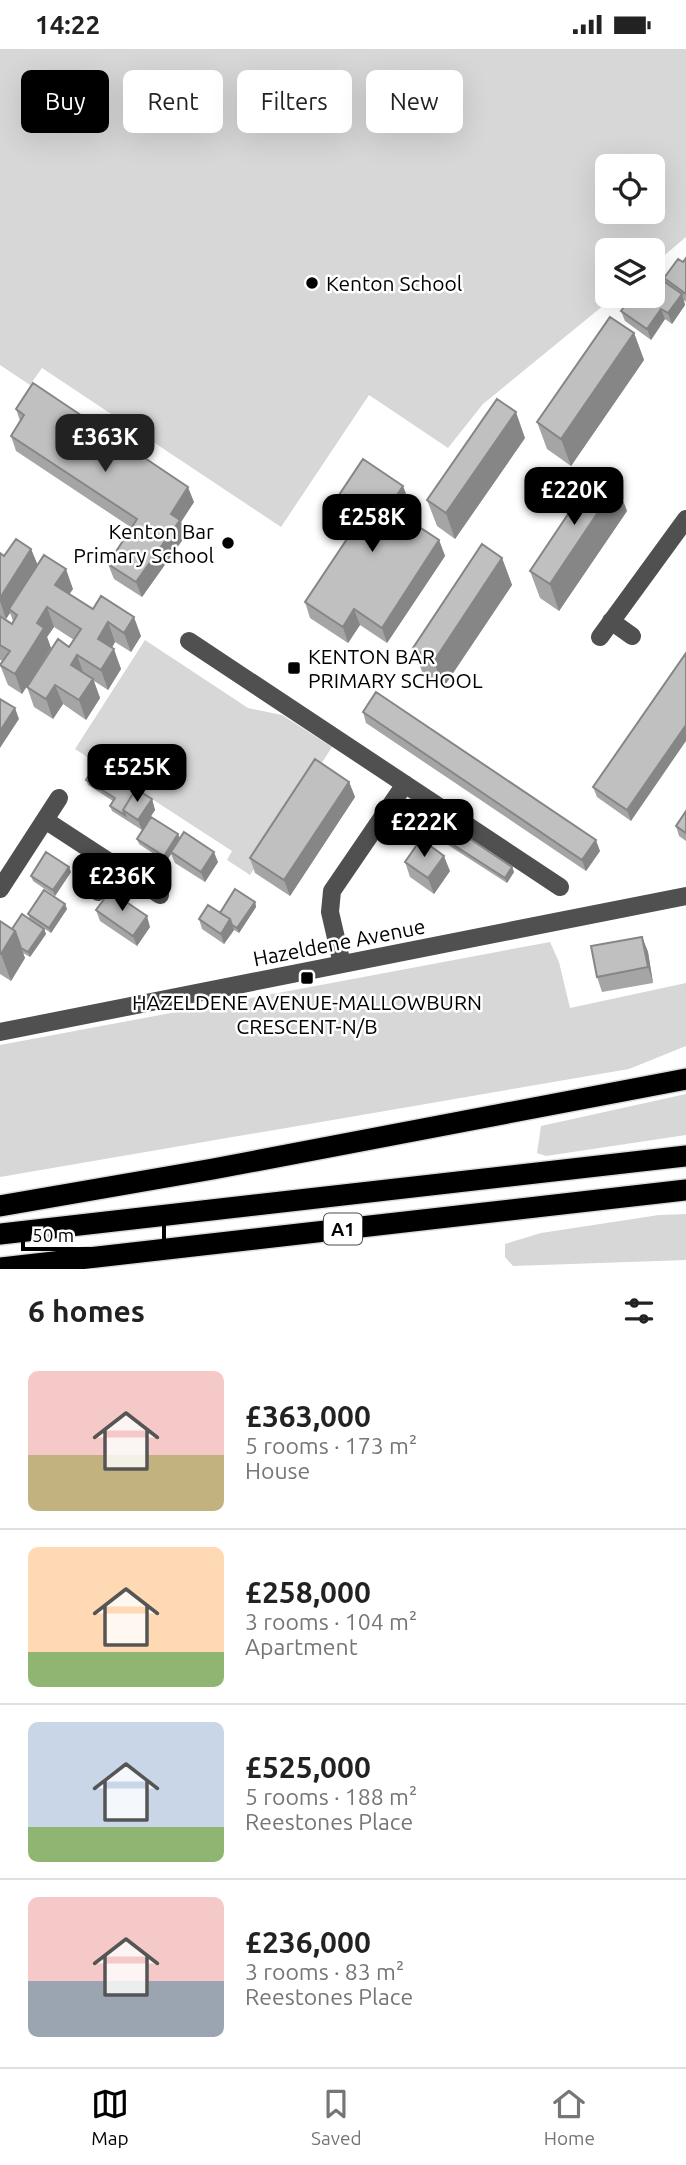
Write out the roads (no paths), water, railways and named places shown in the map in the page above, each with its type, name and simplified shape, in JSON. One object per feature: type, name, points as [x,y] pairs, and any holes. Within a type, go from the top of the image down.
[{"type":"highway","points":[[633,1089],[686,1067]]},
{"type":"highway","points":[[0,1206],[213,1169],[686,1079]]},
{"type":"highway","name":"A1","points":[[0,1234],[686,1156]]},
{"type":"highway","name":"A1","points":[[0,1268],[686,1190]]},
{"type":"street","points":[[600,637],[686,519]]},
{"type":"street","points":[[611,621],[632,636]]},
{"type":"street","points":[[189,641],[560,887]]},
{"type":"street","points":[[342,964],[330,912],[332,891],[405,784]]},
{"type":"street","points":[[0,889],[59,798]]},
{"type":"street","points":[[45,820],[160,895]]},
{"type":"street","points":[[98,891],[115,866]]},
{"type":"street","name":"Hazeldene Avenue","points":[[0,1032],[686,896]]},
{"type":"place","name":"Kenton School","points":[[312,283]]},
{"type":"place","name":"Kenton Bar Primary School","points":[[228,543]]},
{"type":"place","name":"KENTON BAR PRIMARY SCHOOL","points":[[294,668]]},
{"type":"place","name":"HAZELDENE AVENUE-MALLOWBURN CRESCENT-N/B","points":[[307,978]]}]
